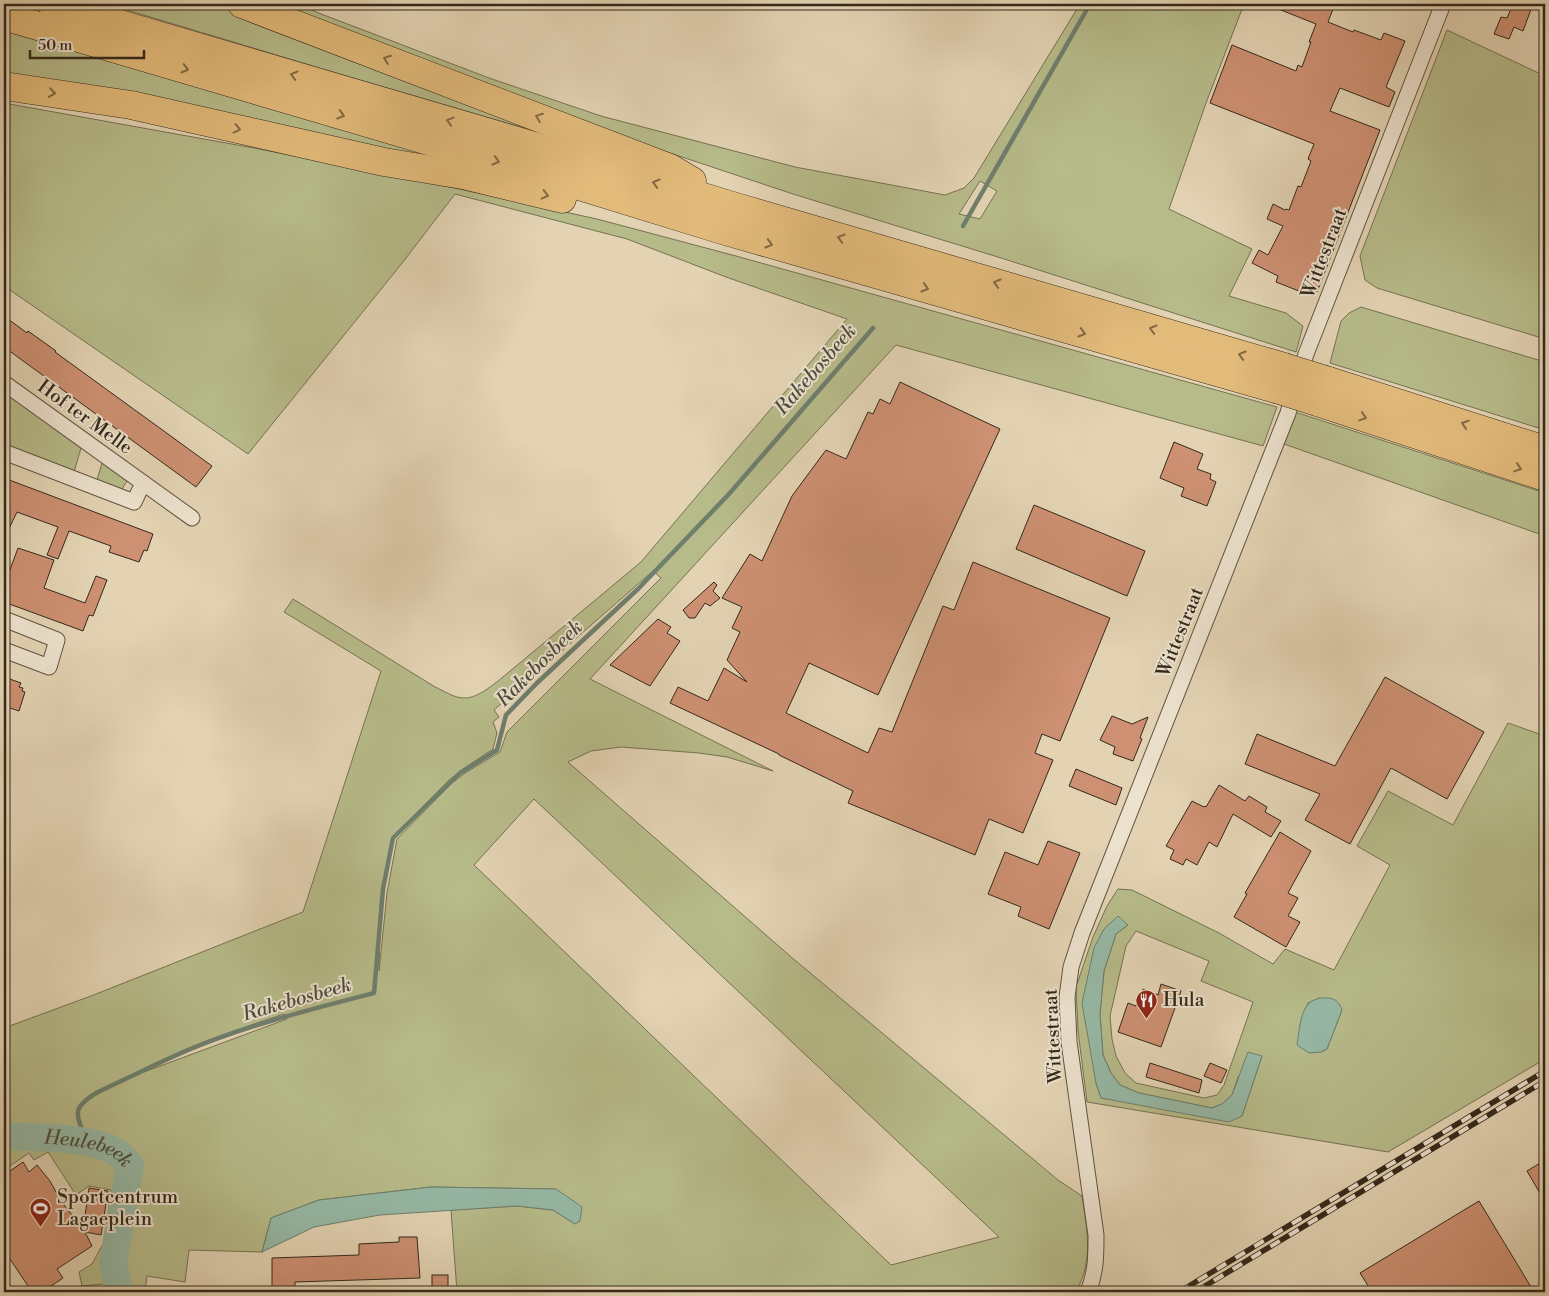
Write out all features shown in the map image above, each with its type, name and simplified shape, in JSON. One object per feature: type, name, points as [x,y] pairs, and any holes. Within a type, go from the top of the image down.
[{"type":"highway","points":[[52,4],[593,163],[1322,391],[1545,450]]},
{"type":"highway","points":[[242,4],[670,168],[736,207]]},
{"type":"highway","points":[[4,16],[722,230],[1280,378]]},
{"type":"highway","points":[[4,86],[131,105],[384,162],[463,175],[668,225],[722,230]]},
{"type":"highway","points":[[1322,391],[1545,477]]},
{"type":"street","name":"Wittestraat","points":[[1088,1292],[1093,1279],[1096,1260],[1096,1236],[1069,1042],[1067,997],[1071,967],[1082,933],[1288,413],[1306,354],[1444,4]]},
{"type":"street","name":"Hof ter Melle","points":[[4,382],[192,518]]},
{"type":"street","points":[[4,452],[134,502],[143,483]]},
{"type":"street","points":[[4,619],[57,640],[49,667],[4,650]]},
{"type":"shaded area","points":[[107,4],[220,4],[582,145],[333,72]]},
{"type":"shaded area","points":[[264,4],[302,4],[316,12],[489,78],[601,116],[795,167],[945,195],[964,188],[974,178],[1080,4],[1244,4],[1206,103],[1169,209],[1252,249],[1229,296],[1286,313],[1303,326],[1296,352],[793,194],[568,119]],"holes":[[[980,181],[997,191],[980,219],[959,214]]]},
{"type":"shaded area","points":[[1447,30],[1545,76],[1545,339],[1377,288],[1365,280],[1360,256]]},
{"type":"shaded area","points":[[4,31],[71,50],[507,178],[4,78]]},
{"type":"shaded area","points":[[4,103],[254,148],[597,219],[1277,407],[1263,446],[896,345],[590,679],[773,771],[727,757],[621,747],[591,751],[568,762],[790,956],[1058,1180],[1082,1196],[1088,1245],[1082,1280],[1076,1292],[457,1292],[451,1210],[517,1206],[553,1210],[575,1224],[556,1189],[431,1187],[319,1200],[271,1218],[262,1252],[189,1250],[185,1282],[147,1276],[145,1292],[123,1292],[116,1266],[118,1252],[110,1251],[116,1292],[106,1292],[104,1284],[82,1286],[79,1272],[92,1264],[104,1242],[111,1190],[89,1186],[76,1195],[48,1152],[34,1160],[29,1153],[4,1170],[4,1028],[91,996],[303,912],[381,671],[284,612],[293,599],[445,692],[464,698],[470,698],[481,693],[641,562],[847,319],[726,277],[627,239],[455,194],[403,262],[248,454],[4,286]],"holes":[[[653,571],[661,578],[507,732],[500,752],[452,783],[397,839],[387,893],[379,971],[382,890],[392,838],[449,780],[493,749],[497,733],[493,722],[499,717],[494,710]],[[534,799],[999,1237],[891,1265],[474,865]],[[284,1014],[287,1019],[144,1072],[144,1069],[213,1038]],[[115,1147],[122,1151],[134,1169],[120,1162],[110,1153]]]},
{"type":"shaded area","points":[[1361,307],[1545,362],[1545,430],[1330,363],[1341,321],[1349,313]]},
{"type":"shaded area","points":[[4,392],[81,448],[74,472],[4,445]]},
{"type":"shaded area","points":[[1295,412],[1545,493],[1545,536],[1284,444]]},
{"type":"shaded area","points":[[102,463],[127,481],[122,489],[97,480]]},
{"type":"shaded area","points":[[1508,723],[1545,736],[1545,1059],[1388,1152],[1087,1102],[1078,1031],[1076,987],[1093,937],[1107,906],[1118,889],[1132,890],[1219,933],[1273,964],[1285,949],[1334,970],[1390,865],[1357,846],[1388,791],[1453,825]],"holes":[[[1128,925],[1116,934],[1104,971],[1100,1014],[1103,1055],[1111,1073],[1120,1085],[1139,1093],[1212,1108],[1222,1104],[1232,1095],[1238,1077],[1262,1056],[1242,1116],[1101,1098],[1096,1083],[1104,929]],[[1136,931],[1209,961],[1201,981],[1253,1002],[1224,1085],[1217,1095],[1204,1098],[1136,1083],[1125,1073],[1116,1056],[1110,1016],[1126,946]],[[1319,998],[1342,1010],[1327,1049],[1321,1052],[1304,1013],[1308,1003]]]},
{"type":"shaded area","points":[[1118,916],[1128,925],[1116,934],[1104,971],[1100,1014],[1103,1055],[1111,1073],[1120,1085],[1139,1093],[1212,1108],[1222,1104],[1232,1095],[1248,1052],[1262,1056],[1242,1116],[1229,1122],[1101,1098],[1096,1083],[1082,1003],[1094,948],[1104,929]]},
{"type":"shaded area","points":[[1319,998],[1336,1000],[1342,1010],[1327,1049],[1321,1052],[1309,1053],[1297,1045],[1300,1023],[1308,1004]]},
{"type":"shaded area","points":[[431,1187],[556,1189],[582,1207],[580,1221],[575,1224],[553,1210],[517,1206],[380,1215],[314,1227],[262,1252],[271,1218],[319,1200]]},
{"type":"building","points":[[1266,4],[1335,4],[1328,22],[1381,40],[1384,33],[1405,41],[1386,87],[1395,92],[1389,107],[1340,88],[1330,111],[1380,130],[1317,292],[1312,290],[1309,295],[1276,282],[1278,276],[1252,263],[1259,250],[1268,255],[1283,226],[1267,219],[1273,204],[1289,210],[1298,186],[1301,187],[1311,161],[1308,159],[1314,144],[1210,103],[1232,45],[1296,71],[1298,65],[1302,67],[1316,24]]},
{"type":"building","points":[[1513,4],[1533,4],[1523,31],[1514,27],[1509,39],[1494,34],[1501,17],[1507,18]]},
{"type":"building","points":[[4,316],[56,351],[212,466],[196,487],[4,347]]},
{"type":"building","points":[[900,382],[1000,429],[878,695],[809,663],[786,713],[868,753],[879,728],[892,732],[943,606],[954,610],[973,562],[1110,618],[1060,741],[1042,734],[1035,753],[1053,760],[1023,833],[989,819],[975,855],[848,803],[853,791],[670,703],[678,687],[708,701],[724,668],[747,682],[727,660],[740,632],[732,628],[742,607],[722,598],[750,554],[762,561],[792,496],[826,450],[846,459],[868,412],[873,414],[880,399],[890,404]]},
{"type":"building","points":[[1174,442],[1203,454],[1197,469],[1211,474],[1210,479],[1216,482],[1207,506],[1181,496],[1184,488],[1160,478]]},
{"type":"building","points":[[4,478],[153,534],[147,551],[144,550],[139,562],[109,552],[111,546],[69,531],[58,559],[47,555],[58,527],[17,512],[4,539]]},
{"type":"building","points":[[1034,505],[1145,551],[1127,596],[1016,549]]},
{"type":"building","points":[[18,548],[54,560],[44,588],[85,603],[96,576],[107,580],[93,616],[89,615],[83,631],[4,602],[4,586]]},
{"type":"building","points":[[714,582],[717,585],[713,591],[720,598],[710,606],[705,603],[695,618],[689,618],[683,610]]},
{"type":"building","points":[[658,619],[671,627],[667,633],[680,641],[650,686],[610,665]]},
{"type":"building","points":[[4,677],[21,683],[19,687],[23,688],[22,691],[25,692],[19,711],[4,706]]},
{"type":"building","points":[[1385,677],[1484,732],[1447,799],[1391,768],[1350,844],[1305,820],[1320,794],[1245,764],[1257,734],[1335,766]]},
{"type":"building","points":[[1112,716],[1132,724],[1148,717],[1133,761],[1113,754],[1115,747],[1100,740]]},
{"type":"building","points":[[1076,769],[1122,788],[1116,805],[1069,786]]},
{"type":"building","points":[[1219,785],[1245,801],[1249,796],[1267,807],[1265,812],[1281,821],[1271,837],[1233,814],[1217,847],[1209,842],[1197,865],[1186,859],[1183,865],[1170,859],[1174,850],[1166,846],[1192,801],[1206,807]]},
{"type":"building","points":[[1280,832],[1311,851],[1288,893],[1298,898],[1288,916],[1300,922],[1286,947],[1234,917],[1247,894],[1245,893]]},
{"type":"building","points":[[1048,841],[1080,853],[1049,929],[1018,916],[1021,907],[988,894],[1005,852],[1038,865]]},
{"type":"building","name":"Hula","points":[[1161,984],[1181,991],[1161,1047],[1118,1032],[1128,1003],[1136,1006],[1143,989],[1158,995]]},
{"type":"building","points":[[1150,1063],[1202,1080],[1199,1093],[1146,1077]]},
{"type":"building","points":[[1210,1063],[1227,1070],[1221,1083],[1204,1076]]},
{"type":"building","points":[[1545,1160],[1545,1202],[1527,1171]]},
{"type":"building","name":"Sportcentrum Lagaeplein","points":[[23,1162],[29,1172],[37,1165],[50,1181],[61,1201],[83,1229],[89,1188],[108,1191],[101,1235],[85,1232],[92,1246],[57,1269],[63,1278],[42,1292],[32,1292],[10,1259],[4,1263],[4,1175]]},
{"type":"building","points":[[1479,1201],[1531,1287],[1522,1292],[1372,1292],[1360,1273]]},
{"type":"building","points":[[399,1237],[417,1237],[420,1278],[295,1282],[295,1292],[272,1292],[272,1258],[359,1255],[359,1244],[399,1242]]},
{"type":"building","points":[[432,1275],[448,1275],[448,1292],[432,1292]]},
{"type":"waterway","name":"Rakebosbeek","points":[[963,226],[1090,4]]},
{"type":"waterway","name":"Rakebosbeek","points":[[87,1142],[78,1119],[79,1108],[98,1092],[211,1041],[280,1018],[374,993],[383,889],[393,838],[460,773],[497,750],[506,715],[537,683],[639,588],[729,494],[873,328]]},
{"type":"waterway","name":"Heulebeek","points":[[4,1136],[64,1139],[95,1144],[119,1154],[130,1165],[113,1263],[119,1292]]},
{"type":"railway","points":[[1179,1292],[1545,1071]]},
{"type":"railway","points":[[1195,1292],[1545,1081]]},
{"type":"place","name":"Hula","points":[[1147,1019]]},
{"type":"place","name":"Sportcentrum Lagaeplein","points":[[41,1227]]}]
